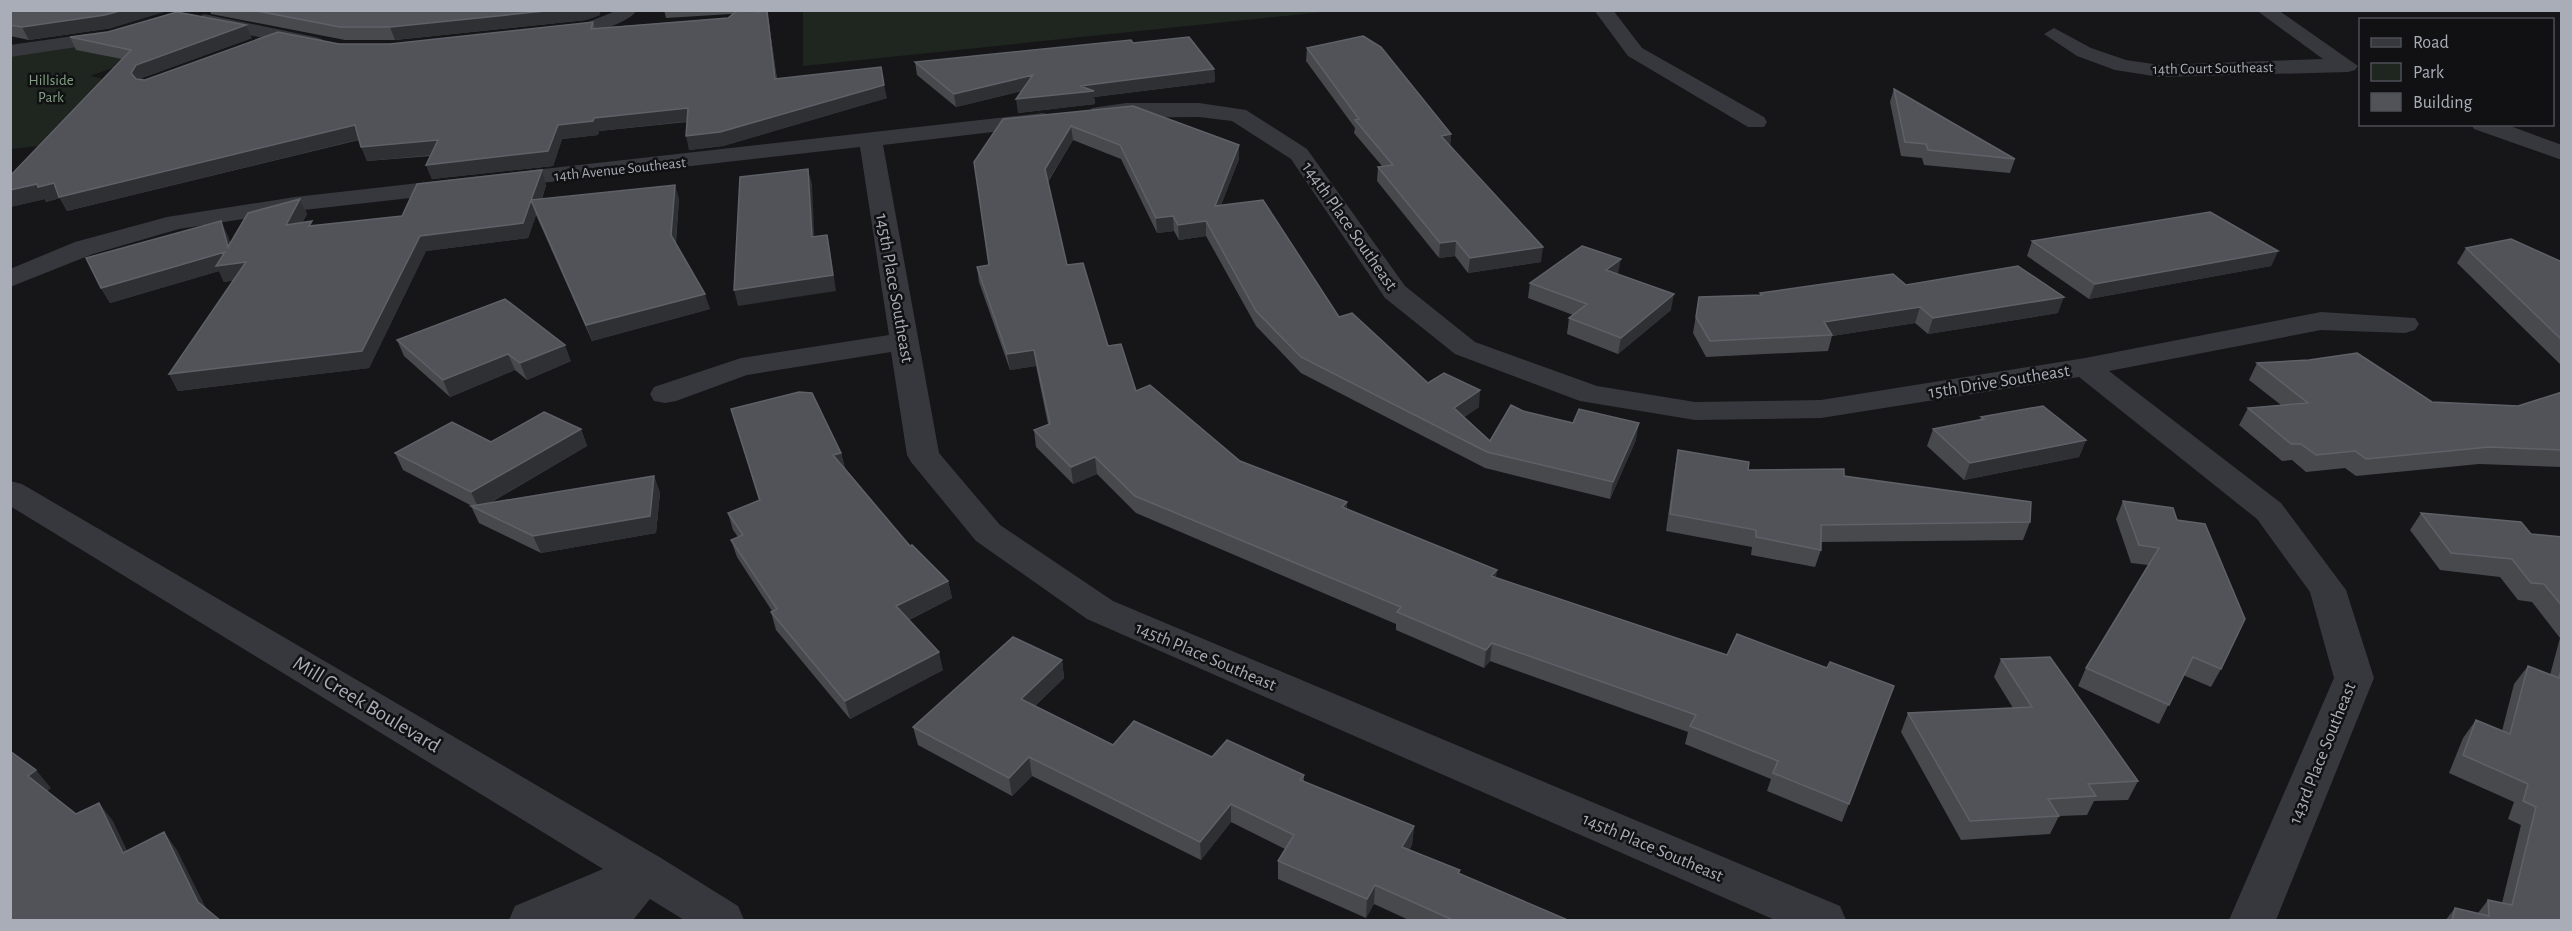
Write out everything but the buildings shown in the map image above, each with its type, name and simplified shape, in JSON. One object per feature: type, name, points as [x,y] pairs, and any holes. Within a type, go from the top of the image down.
[{"type":"street","points":[[1603,10],[1635,52],[1756,122]]},
{"type":"street","points":[[2265,10],[2352,68]]},
{"type":"street","points":[[194,14],[281,36],[334,46]]},
{"type":"street","points":[[534,35],[590,28],[622,15],[646,24]]},
{"type":"street","points":[[10,51],[134,31]]},
{"type":"street","name":"14th Court Southeast","points":[[2054,34],[2084,52],[2122,66],[2160,71],[2352,68]]},
{"type":"street","points":[[248,48],[281,36]]},
{"type":"street","name":"14th Avenue Southeast","points":[[10,279],[84,248],[176,222],[296,204],[871,141],[1126,110],[1199,110],[1238,115]]},
{"type":"street","name":"144th Place Southeast","points":[[1238,115],[1299,154],[1395,292],[1465,348],[1591,394]]},
{"type":"street","points":[[2488,126],[2562,153]]},
{"type":"street","name":"145th Place Southeast","points":[[871,141],[923,455],[988,533],[1100,610],[1824,921]]},
{"type":"street","name":"15th Drive Southeast","points":[[1591,394],[1695,411],[1821,409],[2085,367],[2321,321],[2405,324]]},
{"type":"street","points":[[664,394],[741,367],[904,341]]},
{"type":"street","name":"143rd Place Southeast","points":[[2085,367],[2269,511],[2328,590],[2354,678],[2253,921]]},
{"type":"street","name":"Mill Creek Boulevard","points":[[10,491],[645,871],[721,921]]},
{"type":"street","points":[[532,921],[645,871]]},
{"type":"street","points":[[606,921],[645,871]]},
{"type":"green space","points":[[803,10],[1332,11],[803,66]]},
{"type":"green space","name":"Hillside Park","points":[[229,26],[90,76],[130,85],[56,144],[11,149],[10,51]]}]
